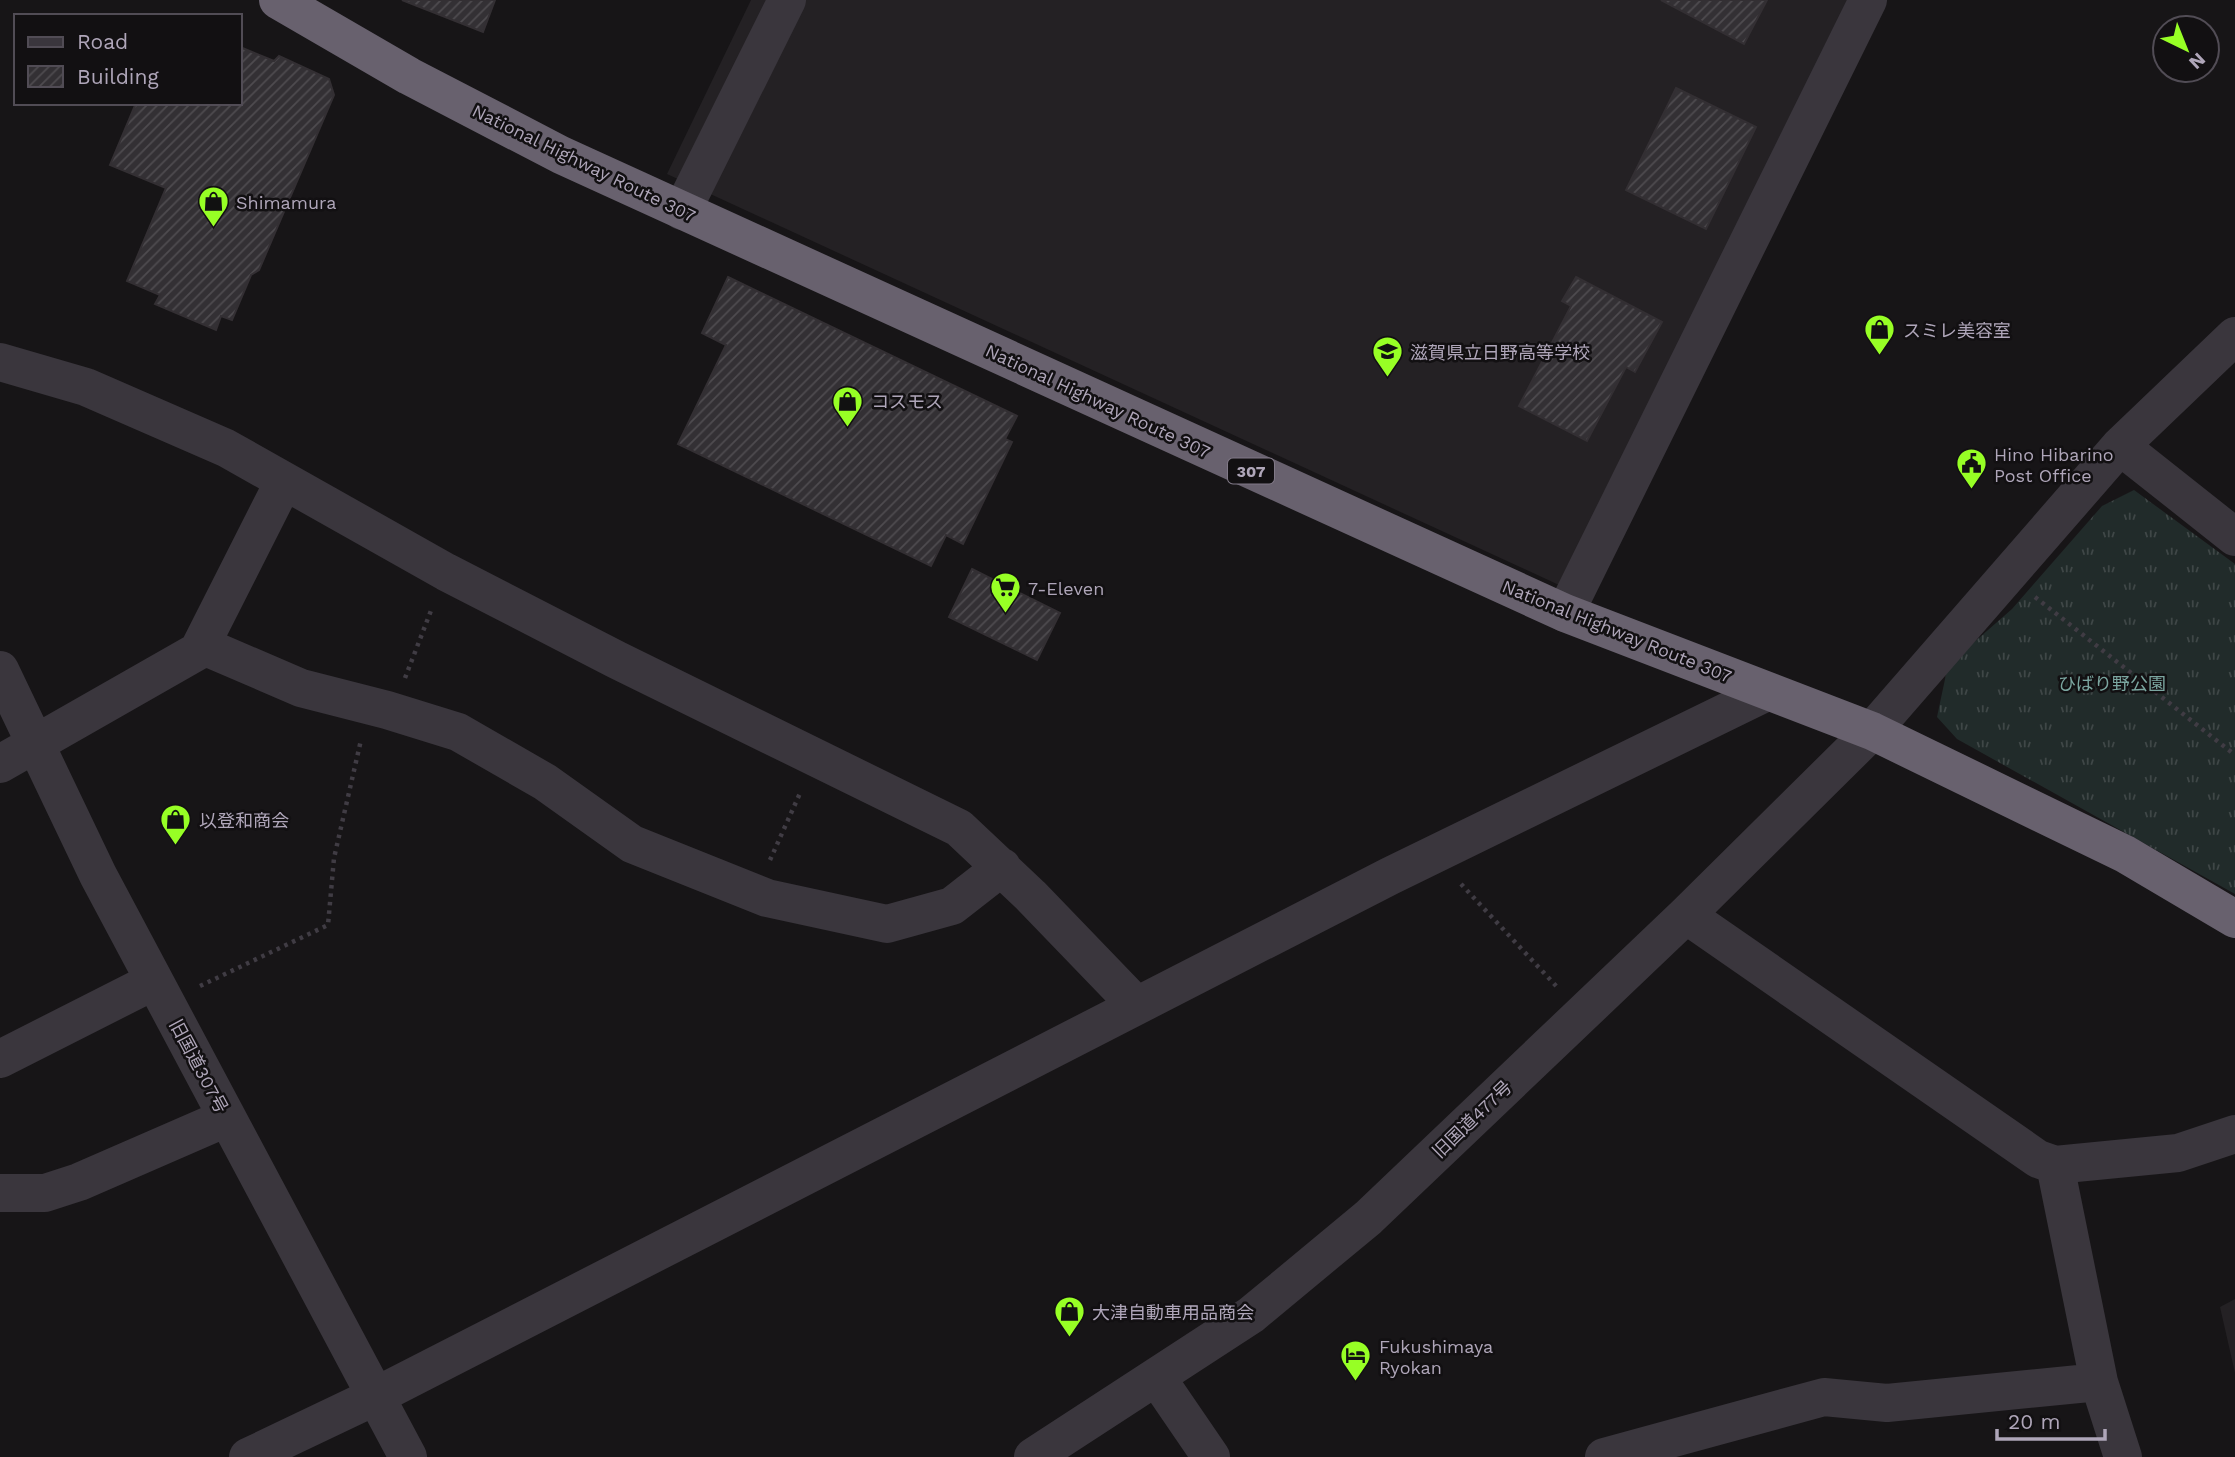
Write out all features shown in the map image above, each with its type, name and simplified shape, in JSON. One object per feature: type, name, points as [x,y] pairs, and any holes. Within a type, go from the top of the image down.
[{"type":"highway","name":"National Highway Route 307","points":[[278,0],[410,76],[561,155],[1565,613],[1872,732],[2126,854],[2235,919]]},
{"type":"street","points":[[682,211],[787,0]]},
{"type":"street","points":[[1565,613],[1868,0]]},
{"type":"street","name":"旧国道477号","points":[[1033,1457],[1251,1315],[1368,1218],[1686,915],[1872,732],[2120,446],[2235,336]]},
{"type":"street","points":[[0,362],[86,387],[226,449],[446,572],[959,828],[1002,867],[1136,1005]]},
{"type":"street","points":[[2120,446],[2235,537]]},
{"type":"street","points":[[0,764],[198,652],[284,481]]},
{"type":"street","points":[[201,645],[301,688],[458,733],[545,782],[632,844],[767,898],[887,924],[953,906],[1002,867]]},
{"type":"street","name":"旧国道307号","points":[[0,670],[98,875],[226,1118],[378,1395],[408,1457]]},
{"type":"street","points":[[248,1457],[378,1395],[1136,1005],[1434,855],[1768,692]]},
{"type":"street","points":[[1686,915],[2038,1159],[2055,1165],[2178,1153],[2235,1134]]},
{"type":"street","points":[[0,1059],[160,991]]},
{"type":"street","points":[[0,1193],[45,1193],[79,1182],[226,1118]]},
{"type":"street","points":[[2055,1165],[2099,1382],[2123,1457]]},
{"type":"street","points":[[1157,1378],[1211,1457]]},
{"type":"street","points":[[1604,1457],[1824,1397],[1886,1403],[2099,1382]]},
{"type":"path","points":[[160,991],[328,925],[334,858],[381,709],[446,572]]},
{"type":"path","points":[[2007,575],[2235,755]]},
{"type":"path","points":[[767,898],[763,886],[771,856],[816,758]]},
{"type":"path","points":[[1434,855],[1582,1014]]},
{"type":"shaded area","name":"滋賀県立日野高等学校","points":[[751,0],[1848,0],[1559,585],[667,174]]},
{"type":"shaded area","points":[[2235,1299],[2235,1373],[2220,1307]]},
{"type":"green space","name":"ひばり野公園","points":[[2134,490],[2235,564],[2235,894],[1957,739],[1937,717],[1948,665],[2012,609],[2102,506]]},
{"type":"building","points":[[402,0],[495,0],[483,32]]},
{"type":"building","points":[[1661,0],[1767,0],[1744,44]]},
{"type":"building","name":"Shimamura","points":[[242,48],[274,61],[279,56],[329,79],[334,95],[259,270],[251,275],[232,320],[221,316],[216,330],[155,304],[160,295],[127,281],[166,188],[110,165],[135,105],[242,105]]},
{"type":"building","points":[[1676,88],[1756,127],[1706,229],[1626,190]]},
{"type":"building","name":"コスモス","points":[[728,277],[1017,416],[1005,439],[1012,442],[963,544],[946,535],[931,566],[678,444],[726,345],[702,333]]},
{"type":"building","points":[[1576,277],[1662,322],[1635,372],[1626,367],[1587,441],[1519,406],[1571,306],[1562,301]]},
{"type":"building","name":"7-Eleven","points":[[972,569],[1060,613],[1037,660],[949,617]]},
{"type":"place","name":"Shimamura","points":[[213,229]]},
{"type":"place","name":"スミレ美容室","points":[[1880,357]]},
{"type":"place","name":"滋賀県立日野高等学校","points":[[1387,379]]},
{"type":"place","name":"コスモス","points":[[848,428]]},
{"type":"place","name":"Hino Hibarino Post Office","points":[[1971,491]]},
{"type":"place","name":"7-Eleven","points":[[1005,615]]},
{"type":"place","name":"以登和商会","points":[[176,847]]},
{"type":"place","name":"大津自動車用品商会","points":[[1069,1339]]},
{"type":"place","name":"Fukushimaya Ryokan","points":[[1356,1383]]}]
